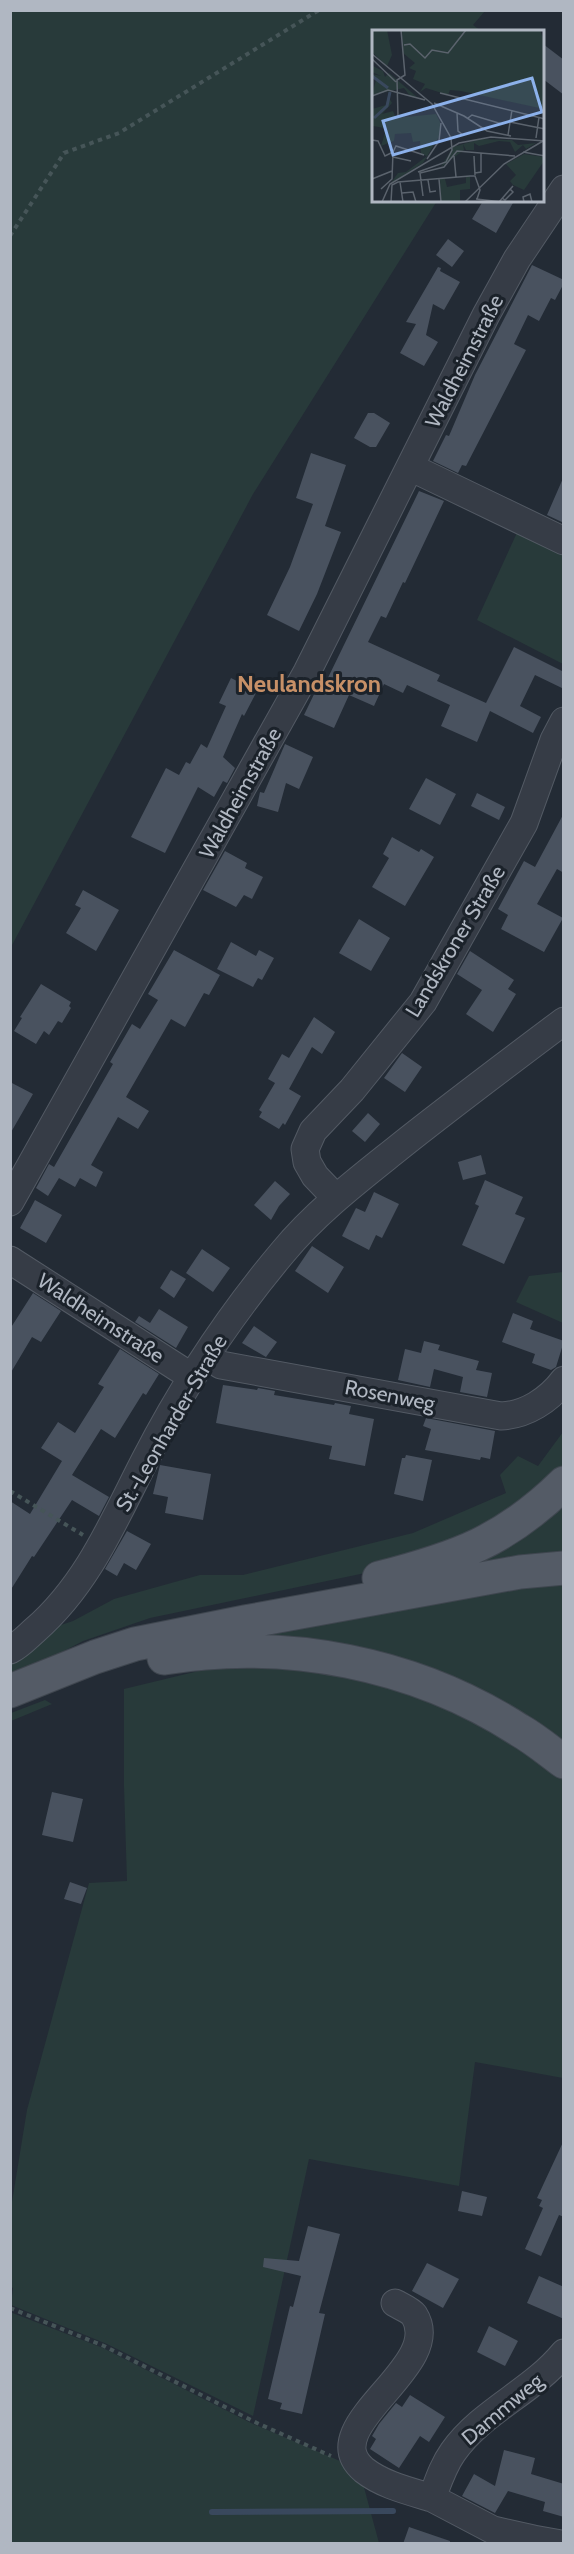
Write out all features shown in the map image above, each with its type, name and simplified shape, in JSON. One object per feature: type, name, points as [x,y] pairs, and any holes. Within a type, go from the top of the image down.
[{"type":"main road","points":[[245,1622],[260,1602],[368,1581],[455,1556],[501,1535],[538,1509],[564,1483]]},
{"type":"main road","points":[[10,1691],[95,1657],[135,1644],[520,1572],[564,1568]]},
{"type":"main road","points":[[135,1644],[164,1658],[184,1654],[242,1650],[297,1653],[361,1663],[413,1679],[476,1705],[520,1730],[564,1762]]},
{"type":"street","name":"Waldheimstraße","points":[[10,1202],[307,672],[517,259],[564,189]]},
{"type":"street","points":[[410,467],[564,541]]},
{"type":"street","name":"Landskroner Straße","points":[[336,1198],[315,1176],[306,1162],[305,1149],[313,1131],[352,1090],[423,1002],[524,823],[554,740],[564,721]]},
{"type":"street","name":"St.-Leonharder-Straße","points":[[10,1650],[47,1620],[79,1581],[102,1546],[145,1460],[199,1366],[232,1318],[284,1251],[336,1198],[444,1111],[564,1021]]},
{"type":"street","name":"Waldheimstraße","points":[[10,1260],[199,1366]]},
{"type":"street","name":"Rosenweg","points":[[199,1366],[221,1365],[501,1416],[519,1415],[536,1405],[564,1380]]},
{"type":"street","points":[[395,2302],[413,2314],[420,2331],[417,2345],[397,2380],[365,2414],[353,2444],[355,2457],[363,2469],[385,2482],[432,2498],[493,2530],[532,2541],[561,2544]]},
{"type":"street","name":"Dammweg","points":[[432,2498],[444,2466],[453,2451],[476,2425],[518,2395],[564,2353]]},
{"type":"path","points":[[11,233],[64,153],[119,133],[319,10]]},
{"type":"path","points":[[10,1491],[102,1546]]},
{"type":"path","points":[[10,2308],[104,2346],[257,2423],[337,2458],[355,2457]]},
{"type":"shaded area","points":[[11,10],[485,11],[473,25],[480,30],[372,30],[372,202],[436,202],[253,494],[11,947]]},
{"type":"shaded area","points":[[521,524],[563,544],[563,664],[477,620]]},
{"type":"shaded area","points":[[563,1272],[563,1323],[516,1302],[529,1276]]},
{"type":"shaded area","points":[[563,1432],[563,1469],[542,1493],[408,1564],[150,1618],[83,1641],[41,1663],[11,1675],[11,1664],[55,1627],[73,1621],[114,1599],[200,1575],[243,1575],[413,1533],[506,1493],[500,1475],[518,1456],[538,1466]]},
{"type":"shaded area","points":[[563,1496],[563,1555],[504,1562],[463,1563]]},
{"type":"shaded area","points":[[563,1580],[563,1753],[524,1724],[239,1635]]},
{"type":"shaded area","points":[[276,1659],[435,1695],[563,1775],[563,2078],[475,2062],[459,2186],[309,2159],[253,2416],[107,2344],[11,2305],[13,2288],[11,2287],[11,2208],[27,2110],[89,1883],[127,1881],[124,1689],[215,1667]]},
{"type":"shaded area","points":[[45,1700],[52,1704],[11,1721],[11,1713]]},
{"type":"shaded area","points":[[10,2312],[103,2348],[251,2423],[340,2461],[362,2480],[379,2543],[11,2543]]},
{"type":"building","points":[[544,45],[564,60],[564,95],[544,80]]},
{"type":"building","points":[[482,202],[513,202],[496,233],[472,219]]},
{"type":"building","points":[[448,239],[464,251],[452,267],[436,255]]},
{"type":"building","points":[[532,265],[564,280],[564,283],[555,300],[551,298],[539,321],[528,315],[514,344],[526,350],[466,466],[462,465],[458,473],[433,461],[446,435],[449,436],[475,375]]},
{"type":"building","points":[[438,267],[441,268],[440,271],[460,282],[444,310],[433,304],[426,335],[438,342],[424,366],[400,353],[416,324],[406,322]]},
{"type":"building","points":[[368,413],[374,413],[390,423],[376,447],[370,447],[354,438]]},
{"type":"building","points":[[311,453],[346,465],[325,526],[341,532],[317,594],[299,631],[267,615],[290,567],[313,504],[296,498]]},
{"type":"building","points":[[564,476],[564,523],[547,515]]},
{"type":"building","points":[[419,491],[444,501],[405,583],[403,582],[386,618],[381,616],[368,642],[440,675],[437,681],[486,703],[514,647],[564,672],[564,689],[535,675],[520,706],[541,717],[533,733],[490,711],[477,742],[441,726],[450,705],[407,685],[403,693],[384,684],[374,706],[349,695],[334,728],[304,715],[318,686],[323,688]]},
{"type":"building","points":[[231,678],[257,691],[244,716],[242,714],[223,757],[235,768],[227,783],[223,781],[214,797],[198,787],[165,853],[131,837],[166,768],[179,775],[186,762],[190,764],[201,744],[207,748],[226,706],[219,703]]},
{"type":"building","points":[[285,744],[313,757],[299,789],[286,783],[278,812],[257,806],[260,792],[264,793]]},
{"type":"building","points":[[426,778],[456,794],[440,825],[409,809]]},
{"type":"building","points":[[477,793],[505,807],[499,820],[471,806]]},
{"type":"building","points":[[564,813],[564,873],[557,869],[537,904],[563,918],[544,952],[501,929],[508,915],[498,909],[524,861],[535,867]]},
{"type":"building","points":[[392,837],[419,852],[421,849],[434,857],[405,906],[372,887],[389,858],[383,854]]},
{"type":"building","points":[[225,851],[247,863],[245,868],[263,877],[252,899],[244,895],[236,907],[203,890]]},
{"type":"building","points":[[83,890],[119,910],[96,951],[66,933],[81,908],[75,905]]},
{"type":"building","points":[[359,919],[390,938],[371,971],[339,953]]},
{"type":"building","points":[[231,942],[256,956],[259,950],[274,958],[262,980],[258,978],[253,987],[217,969]]},
{"type":"building","points":[[174,950],[220,975],[209,995],[204,993],[185,1027],[171,1019],[126,1097],[149,1111],[138,1129],[118,1117],[91,1165],[103,1172],[96,1187],[80,1178],[75,1187],[59,1178],[48,1196],[36,1188],[49,1164],[54,1167],[113,1064],[110,1062],[132,1024],[140,1029],[158,1000],[148,994]]},
{"type":"building","points":[[470,951],[514,980],[508,989],[516,994],[493,1032],[466,1014],[482,990],[457,974]]},
{"type":"building","points":[[41,984],[71,1002],[69,1006],[71,1008],[62,1023],[58,1021],[49,1035],[44,1031],[36,1044],[14,1031]]},
{"type":"building","points":[[314,1017],[335,1032],[322,1054],[312,1047],[289,1089],[301,1096],[285,1125],[283,1123],[279,1129],[259,1117],[262,1112],[259,1110],[275,1083],[268,1079],[282,1054],[289,1058]]},
{"type":"building","points":[[402,1053],[422,1067],[405,1092],[384,1078]]},
{"type":"building","points":[[10,1082],[33,1094],[10,1134]]},
{"type":"building","points":[[368,1113],[380,1124],[365,1142],[352,1131]]},
{"type":"building","points":[[481,1155],[486,1174],[463,1180],[458,1162]]},
{"type":"building","points":[[485,1180],[523,1197],[515,1214],[525,1218],[504,1264],[462,1245],[479,1206],[475,1204]]},
{"type":"building","points":[[275,1181],[290,1194],[279,1206],[271,1220],[254,1205]]},
{"type":"building","points":[[374,1192],[399,1204],[382,1238],[376,1235],[369,1250],[342,1236],[356,1208],[365,1212]]},
{"type":"building","points":[[35,1200],[62,1215],[46,1243],[20,1228]]},
{"type":"building","points":[[312,1246],[344,1267],[328,1293],[295,1271]]},
{"type":"building","points":[[202,1249],[230,1268],[213,1292],[186,1273]]},
{"type":"building","points":[[171,1270],[186,1279],[174,1298],[160,1288]]},
{"type":"building","points":[[33,1293],[61,1311],[41,1342],[32,1337],[10,1374],[10,1329]]},
{"type":"building","points":[[159,1309],[188,1327],[176,1348],[135,1322],[139,1316],[150,1323]]},
{"type":"building","points":[[513,1313],[533,1321],[530,1329],[564,1341],[556,1367],[551,1370],[532,1363],[535,1354],[502,1342]]},
{"type":"building","points":[[254,1326],[277,1342],[266,1357],[242,1343]]},
{"type":"building","points":[[424,1341],[440,1345],[438,1350],[479,1361],[476,1370],[492,1373],[487,1397],[460,1392],[463,1377],[434,1369],[430,1387],[398,1380],[405,1349],[421,1353]]},
{"type":"building","points":[[120,1349],[159,1374],[146,1395],[143,1393],[115,1438],[101,1429],[72,1475],[109,1497],[99,1516],[72,1500],[10,1591],[10,1501],[30,1514],[62,1461],[41,1448],[58,1422],[75,1433],[104,1387],[98,1384]]},
{"type":"building","points":[[223,1385],[257,1390],[258,1388],[275,1391],[274,1395],[351,1406],[349,1414],[374,1419],[365,1466],[329,1459],[332,1446],[216,1423]]},
{"type":"building","points":[[426,1418],[495,1431],[490,1459],[481,1457],[480,1460],[425,1450],[431,1429],[423,1426]]},
{"type":"building","points":[[406,1455],[432,1460],[423,1501],[394,1494],[402,1458]]},
{"type":"building","points":[[160,1465],[211,1474],[203,1520],[165,1513],[168,1497],[153,1494]]},
{"type":"building","points":[[127,1531],[151,1544],[136,1570],[124,1563],[117,1576],[105,1569]]},
{"type":"building","points":[[52,1792],[83,1799],[73,1842],[42,1835]]},
{"type":"building","points":[[70,1882],[87,1888],[81,1904],[64,1899]]},
{"type":"building","points":[[564,2140],[564,2217],[559,2215],[541,2256],[525,2249],[543,2208],[539,2206],[542,2200],[537,2198]]},
{"type":"building","points":[[462,2191],[487,2197],[482,2216],[458,2211]]},
{"type":"building","points":[[308,2226],[340,2234],[319,2313],[325,2314],[302,2414],[280,2409],[282,2403],[268,2399],[290,2306],[293,2307],[301,2276],[263,2267],[264,2258],[299,2261]]},
{"type":"building","points":[[427,2263],[459,2279],[443,2308],[412,2291]]},
{"type":"building","points":[[539,2276],[564,2287],[564,2319],[527,2303]]},
{"type":"building","points":[[489,2326],[518,2341],[505,2366],[477,2352]]},
{"type":"building","points":[[410,2395],[445,2417],[429,2442],[420,2436],[399,2468],[370,2449],[376,2439],[372,2436],[379,2424],[396,2403],[402,2407]]},
{"type":"building","points":[[504,2450],[535,2458],[531,2474],[564,2484],[564,2517],[543,2511],[545,2502],[508,2491],[495,2513],[462,2496],[474,2474],[495,2486]]},
{"type":"building","points":[[409,2527],[450,2541],[450,2544],[403,2544]]},
{"type":"waterway","points":[[212,2512],[393,2511]]},
{"type":"district","name":"Neulandskron","points":[[309,683]]}]
